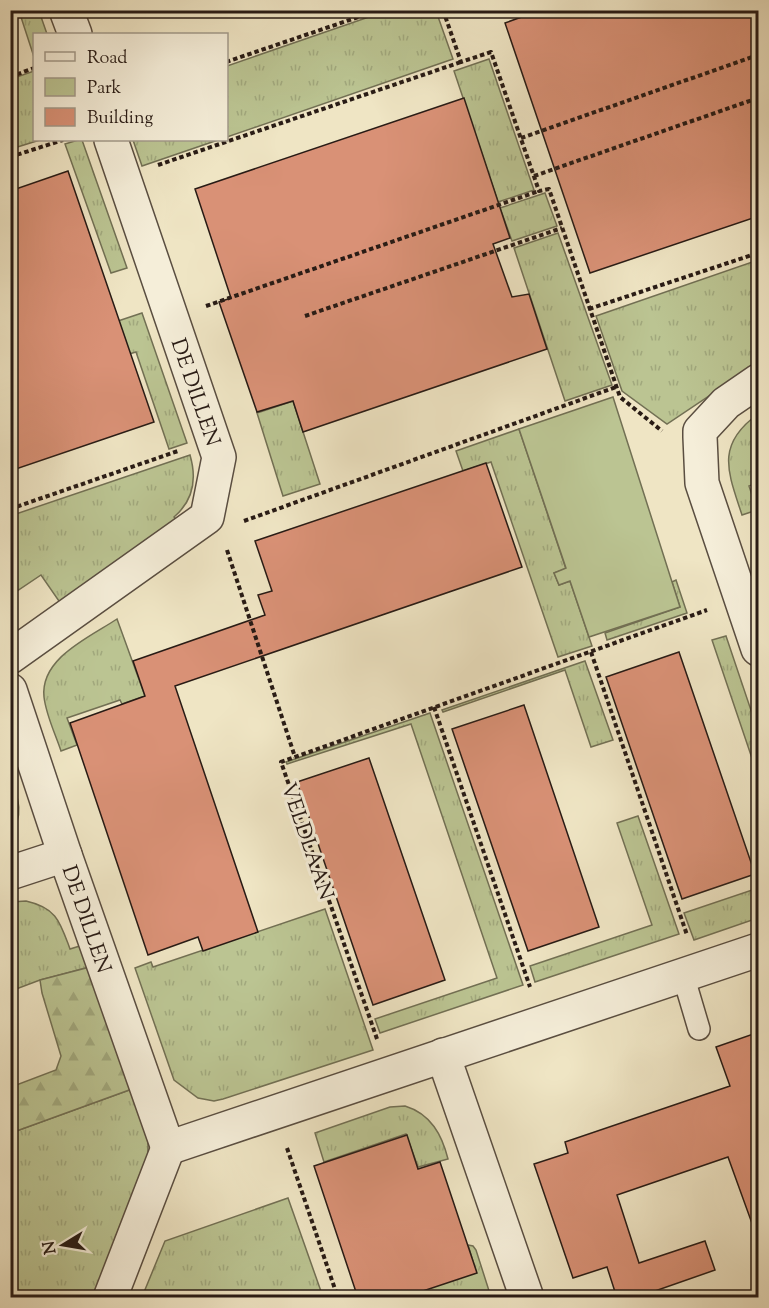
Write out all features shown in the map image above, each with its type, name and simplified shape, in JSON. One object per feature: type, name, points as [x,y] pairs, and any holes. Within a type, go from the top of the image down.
[{"type":"street","points":[[66,10],[75,33]]},
{"type":"street","name":"DE DILLEN","points":[[111,141],[219,458],[214,523]]},
{"type":"street","points":[[759,381],[726,403],[700,431],[702,483],[759,649]]},
{"type":"street","points":[[10,657],[214,523]]},
{"type":"street","name":"DE DILLEN","points":[[10,690],[65,855],[168,1148]]},
{"type":"street","points":[[10,873],[65,855]]},
{"type":"street","points":[[110,1298],[168,1148],[759,950]]},
{"type":"street","points":[[443,1055],[527,1298]]},
{"type":"lane","points":[[691,972],[699,1029]]},
{"type":"path","points":[[228,61],[379,10]]},
{"type":"path","points":[[443,10],[461,62]]},
{"type":"path","points":[[228,141],[491,52],[539,191]]},
{"type":"path","points":[[521,138],[759,55]]},
{"type":"path","points":[[10,77],[33,68]]},
{"type":"path","points":[[534,176],[759,98]]},
{"type":"path","points":[[10,157],[60,141]]},
{"type":"path","points":[[123,176],[227,141]]},
{"type":"path","points":[[171,318],[549,189],[620,397],[666,434],[700,437]]},
{"type":"path","points":[[305,316],[562,228]]},
{"type":"path","points":[[589,309],[759,253]]},
{"type":"path","points":[[295,757],[214,523],[616,387]]},
{"type":"path","points":[[10,508],[213,439]]},
{"type":"path","name":"VELDLAAN","points":[[389,1074],[281,762],[742,598]]},
{"type":"path","points":[[591,652],[691,972]]},
{"type":"path","points":[[434,707],[542,1022]]},
{"type":"path","points":[[274,1112],[338,1298]]},
{"type":"green space","points":[[389,10],[436,11],[453,59],[228,137],[228,66]]},
{"type":"green space","points":[[19,11],[39,11],[47,33],[33,33],[33,54]]},
{"type":"green space","points":[[489,59],[534,190],[498,202],[454,71]]},
{"type":"green space","points":[[33,71],[33,141],[37,141],[11,149],[11,79]]},
{"type":"green space","points":[[82,141],[127,268],[111,273],[65,144]]},
{"type":"green space","points":[[133,141],[215,141],[142,166]]},
{"type":"green space","points":[[545,193],[557,226],[512,241],[500,208]]},
{"type":"green space","points":[[558,233],[612,385],[565,401],[514,248]]},
{"type":"green space","points":[[758,260],[758,363],[667,424],[622,391],[596,316]]},
{"type":"green space","points":[[142,313],[187,443],[169,449],[136,352],[129,354],[118,321]]},
{"type":"green space","points":[[613,397],[680,607],[589,637],[570,581],[559,585],[554,573],[566,568],[519,429]]},
{"type":"green space","points":[[293,401],[320,484],[283,496],[257,413]]},
{"type":"green space","points":[[758,414],[758,483],[749,486],[757,510],[742,515],[730,472],[730,448],[744,425]]},
{"type":"green space","points":[[519,429],[566,569],[554,573],[559,585],[570,581],[592,646],[558,657],[491,462],[463,471],[456,451]]},
{"type":"green space","points":[[190,455],[193,472],[192,489],[186,504],[174,517],[179,525],[61,604],[41,575],[11,595],[10,516]]},
{"type":"green space","points":[[676,580],[687,613],[607,640],[605,633],[680,607],[672,582]]},
{"type":"green space","points":[[117,619],[145,696],[122,704],[120,700],[67,718],[77,745],[61,751],[44,697],[45,683],[50,671],[69,650]]},
{"type":"green space","points":[[726,636],[758,731],[758,776],[712,640]]},
{"type":"green space","points":[[585,661],[613,740],[591,747],[565,670],[443,712],[442,710]]},
{"type":"green space","points":[[430,713],[523,985],[380,1033],[375,1019],[497,978],[411,724],[287,764],[286,762]]},
{"type":"green space","points":[[11,775],[19,812],[11,833],[11,821],[15,819],[11,805]]},
{"type":"green space","points":[[638,816],[679,934],[535,982],[530,966],[652,925],[617,823]]},
{"type":"green space","points":[[758,888],[758,918],[694,940],[684,913]]},
{"type":"green space","points":[[26,901],[51,912],[60,924],[70,949],[83,945],[90,967],[40,980],[11,991],[11,902]]},
{"type":"green space","points":[[325,909],[373,1050],[214,1101],[198,1098],[174,1080],[135,968],[151,962],[153,967]]},
{"type":"green space","points":[[90,967],[132,1089],[11,1133],[11,1087],[56,1070],[61,1056],[40,980]]},
{"type":"green space","points":[[132,1089],[148,1139],[148,1157],[93,1297],[11,1298],[11,1133]]},
{"type":"green space","points":[[405,1106],[422,1114],[434,1127],[448,1159],[418,1167],[406,1134],[324,1162],[315,1133],[390,1107]]},
{"type":"green space","points":[[288,1198],[323,1297],[142,1297],[165,1241]]},
{"type":"green space","points":[[468,1245],[473,1246],[476,1250],[491,1297],[401,1298],[476,1271]]},
{"type":"building","points":[[541,10],[759,10],[759,216],[590,273],[505,23]]},
{"type":"building","points":[[464,98],[510,238],[493,244],[512,297],[529,294],[547,349],[303,432],[293,401],[257,412],[219,302],[231,298],[195,189]]},
{"type":"building","points":[[68,171],[154,422],[10,471],[10,191]]},
{"type":"building","points":[[486,463],[522,567],[175,686],[258,932],[203,951],[198,937],[148,955],[70,723],[145,696],[133,661],[265,615],[258,595],[272,591],[255,541]]},
{"type":"building","points":[[679,652],[755,874],[682,899],[606,677]]},
{"type":"building","points":[[524,705],[599,927],[528,951],[452,729]]},
{"type":"building","points":[[369,758],[445,980],[373,1005],[297,782]]},
{"type":"building","points":[[759,1032],[759,1228],[754,1229],[728,1157],[617,1195],[639,1263],[705,1241],[715,1270],[635,1298],[617,1298],[607,1267],[573,1278],[534,1164],[568,1153],[565,1142],[730,1086],[716,1047]]},
{"type":"building","points":[[407,1135],[418,1169],[440,1162],[477,1273],[402,1298],[358,1298],[314,1166]]}]
